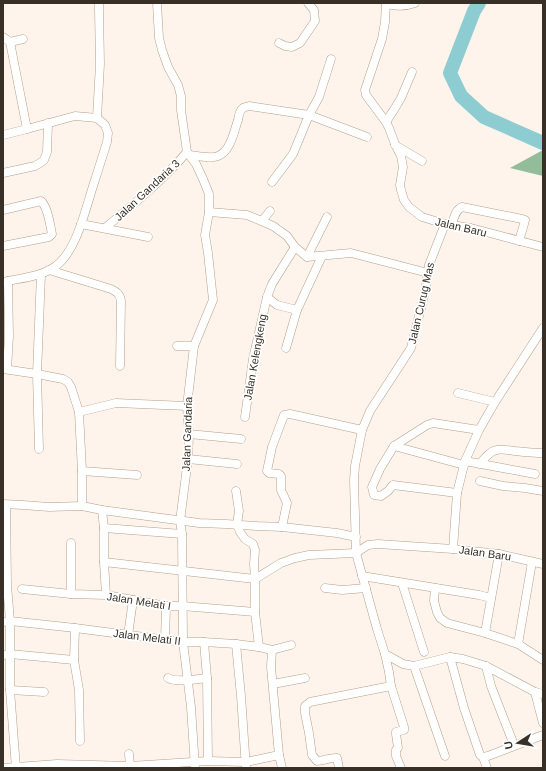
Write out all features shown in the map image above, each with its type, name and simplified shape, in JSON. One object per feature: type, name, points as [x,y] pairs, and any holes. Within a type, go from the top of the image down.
[{"type":"street","points":[[97,118],[100,64],[99,3]]},
{"type":"street","name":"Jalan Gandaria","points":[[157,3],[159,38],[168,68],[178,85],[181,96],[189,153],[196,164],[209,194],[209,212],[206,234],[213,300],[194,346],[187,406],[189,434],[188,459],[180,521],[182,534],[183,642],[191,707],[195,765]]},
{"type":"street","points":[[279,43],[292,47],[300,43],[315,21],[314,10],[308,3]]},
{"type":"street","points":[[386,4],[408,6],[415,3]]},
{"type":"street","name":"Jalan Baru","points":[[386,4],[382,39],[365,90],[366,95],[388,119],[395,144],[401,156],[403,167],[400,185],[404,200],[409,207],[422,217],[448,225],[471,228],[543,247]]},
{"type":"street","points":[[23,39],[6,40],[27,128]]},
{"type":"street","points":[[272,182],[293,154],[309,115],[319,96],[331,59]]},
{"type":"street","points":[[388,119],[401,98],[412,72]]},
{"type":"street","points":[[189,153],[213,157],[222,154],[231,140],[242,109],[249,106],[309,115],[367,137]]},
{"type":"street","points":[[3,135],[74,116],[97,118],[105,125],[108,133],[107,142],[81,224],[71,247],[64,258],[56,266],[40,274],[5,281],[9,336],[5,369],[63,379],[68,382],[79,412],[82,506]]},
{"type":"street","points":[[3,173],[35,166],[44,160],[47,152],[48,123]]},
{"type":"street","points":[[395,144],[422,161]]},
{"type":"street","name":"Jalan Gandaria 3","points":[[106,228],[148,192],[189,153]]},
{"type":"street","points":[[3,210],[41,202],[44,204],[46,209],[52,234],[49,236],[3,246]]},
{"type":"street","name":"Jalan Curug Mas","points":[[401,768],[396,756],[396,750],[398,748],[396,732],[404,730],[404,727],[390,686],[385,654],[356,553],[354,480],[355,466],[362,430],[370,411],[411,348],[425,292],[429,265],[448,225],[459,208],[462,207],[525,220],[519,240]]},
{"type":"street","points":[[262,221],[270,211]]},
{"type":"street","points":[[209,212],[247,215],[273,226],[287,236],[295,247],[307,257],[351,253],[428,273]]},
{"type":"street","points":[[307,257],[327,217]]},
{"type":"street","points":[[81,224],[148,237]]},
{"type":"street","name":"Jalan Kelengkeng","points":[[244,418],[253,359],[267,297],[272,284],[295,247]]},
{"type":"street","points":[[286,348],[297,310],[322,256]]},
{"type":"street","points":[[49,270],[111,289],[118,293],[122,301],[120,366]]},
{"type":"street","points":[[39,449],[37,374],[40,274]]},
{"type":"street","name":"Jalan Kelengkeng","points":[[267,297],[277,305],[297,310]]},
{"type":"street","name":"Jalan Baru","points":[[543,328],[495,402],[479,430],[465,463],[457,493],[453,549],[499,554],[543,564]]},
{"type":"street","points":[[177,346],[194,346]]},
{"type":"street","points":[[458,393],[495,402]]},
{"type":"street","points":[[79,412],[116,403],[187,406]]},
{"type":"street","points":[[282,527],[287,503],[281,490],[281,476],[279,474],[269,473],[267,471],[272,447],[284,415],[290,414],[362,430]]},
{"type":"street","points":[[457,493],[393,484],[388,491],[381,496],[374,495],[372,487],[380,469],[394,446],[427,425],[433,423],[479,430]]},
{"type":"street","points":[[189,434],[241,439]]},
{"type":"street","points":[[394,446],[465,463],[480,464],[535,474]]},
{"type":"street","points":[[480,464],[487,455],[498,449],[543,453]]},
{"type":"street","points":[[188,459],[237,464]]},
{"type":"street","points":[[82,471],[137,475]]},
{"type":"street","points":[[480,481],[503,486],[543,491]]},
{"type":"street","points":[[236,491],[239,510],[237,524],[240,532],[245,539],[253,544],[255,550],[255,612],[259,647]]},
{"type":"street","points":[[16,767],[10,690],[6,670],[7,585],[5,504],[49,507],[82,506],[180,521],[282,527],[337,533],[356,537]]},
{"type":"street","points":[[102,510],[106,595]]},
{"type":"street","points":[[104,528],[182,534]]},
{"type":"street","points":[[71,543],[71,594]]},
{"type":"street","points":[[104,562],[255,579],[281,563],[295,558],[309,555],[356,553],[368,545],[378,544],[453,549]]},
{"type":"street","points":[[485,633],[499,554]]},
{"type":"street","points":[[518,644],[532,562]]},
{"type":"street","points":[[362,576],[491,598]]},
{"type":"street","points":[[402,583],[424,652]]},
{"type":"street","points":[[325,588],[342,590],[366,588]]},
{"type":"street","points":[[435,588],[434,602],[436,612],[440,618],[447,623],[518,644],[543,660]]},
{"type":"street","name":"Jalan Melati I","points":[[22,589],[71,594],[106,595],[166,606],[255,612]]},
{"type":"street","points":[[128,635],[133,600]]},
{"type":"street","points":[[165,640],[166,606]]},
{"type":"street","name":"Jalan Melati II","points":[[6,621],[76,628],[183,642],[236,644],[272,650],[291,645]]},
{"type":"street","points":[[76,628],[74,660],[79,690],[80,741]]},
{"type":"street","points":[[204,642],[207,678],[208,761]]},
{"type":"street","points":[[236,644],[246,765]]},
{"type":"street","points":[[272,650],[271,666],[279,755],[282,768]]},
{"type":"street","points":[[385,654],[403,664],[414,666],[450,657],[463,659],[486,666],[539,693],[538,704],[543,723]]},
{"type":"street","points":[[7,655],[74,660]]},
{"type":"street","points":[[450,657],[464,708],[480,755],[483,757],[487,768]]},
{"type":"street","points":[[414,666],[445,756]]},
{"type":"street","points":[[486,666],[491,686],[514,745]]},
{"type":"street","points":[[168,678],[171,680],[187,680],[207,678]]},
{"type":"street","points":[[273,684],[305,678]]},
{"type":"street","points":[[339,768],[337,758],[317,761],[312,755],[305,706],[310,702],[390,686]]},
{"type":"street","points":[[10,690],[44,692]]},
{"type":"street","points":[[483,757],[543,735]]},
{"type":"street","points":[[129,754],[130,767]]},
{"type":"street","points":[[3,768],[57,764],[130,767],[195,765],[208,761],[246,765],[279,755]]},
{"type":"green space","points":[[543,150],[543,176],[510,168]]},
{"type":"waterway","points":[[479,3],[474,11],[450,73],[461,96],[484,117],[543,143]]}]
